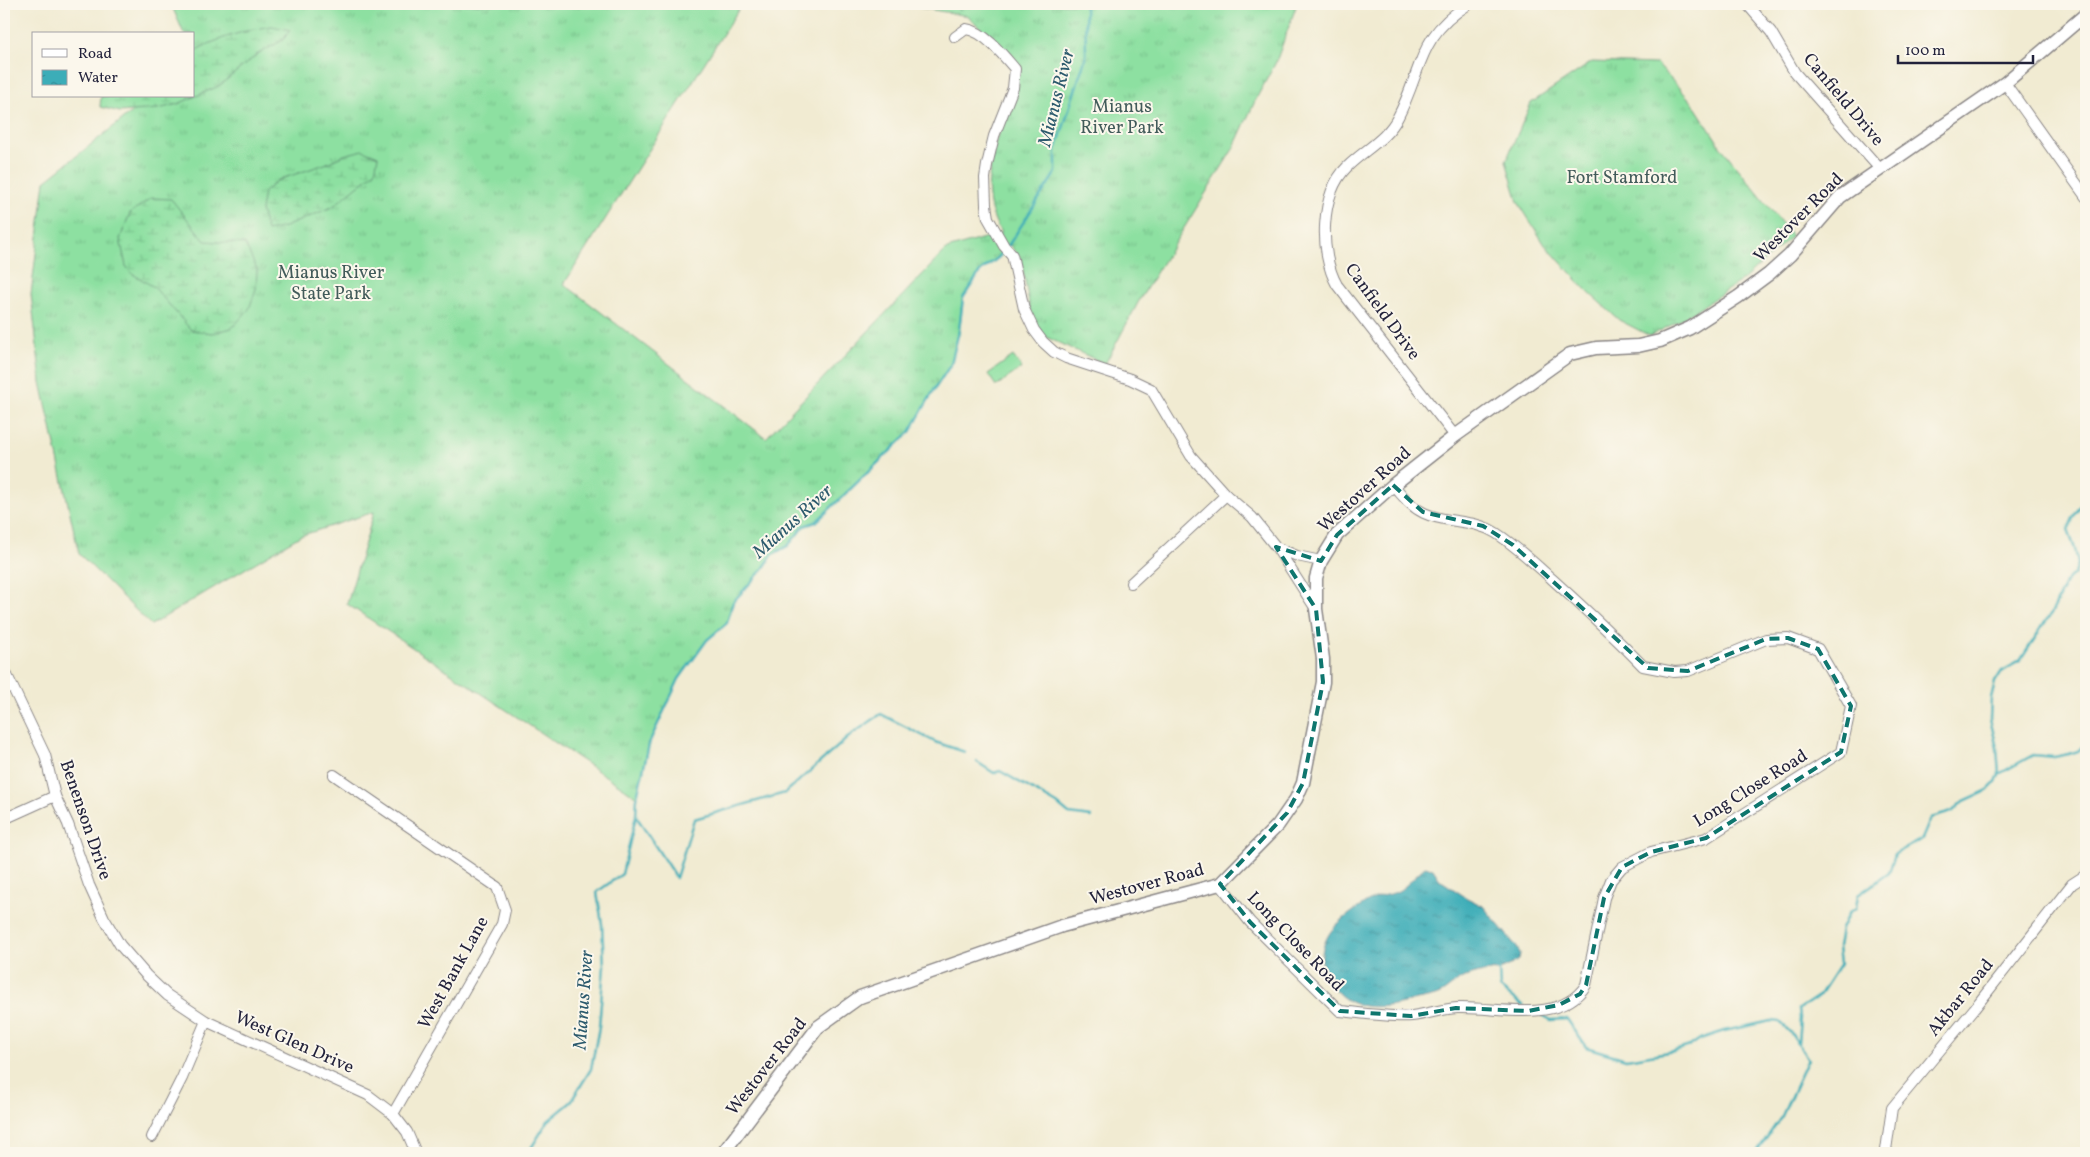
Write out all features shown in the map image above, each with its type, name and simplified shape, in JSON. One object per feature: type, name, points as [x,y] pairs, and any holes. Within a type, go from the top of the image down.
[{"type":"street","name":"Canfield Drive","points":[[1455,436],[1337,285],[1330,272],[1326,258],[1324,221],[1331,198],[1345,169],[1390,131],[1399,115],[1430,39],[1452,14],[1469,4]]},
{"type":"street","name":"Canfield Drive","points":[[1747,4],[1771,32],[1795,73],[1880,169]]},
{"type":"street","name":"Westover Road","points":[[722,1153],[818,1027],[860,997],[1062,926],[1220,884],[1278,825],[1296,799],[1303,783],[1323,682],[1323,659],[1316,609],[1316,578],[1320,561],[1337,535],[1393,485],[1455,436],[1570,354],[1596,348],[1646,345],[1660,341],[1690,328],[1738,297],[1769,274],[1790,255],[1840,197],[2005,83],[2086,14]]},
{"type":"street","points":[[955,37],[966,29],[976,32],[1003,54],[1015,69],[1013,88],[994,136],[985,178],[986,204],[988,218],[1004,246],[1012,255],[1024,309],[1034,330],[1054,352],[1066,358],[1130,379],[1151,389],[1191,456],[1226,495],[1252,517],[1276,547],[1316,609]]},
{"type":"street","points":[[2005,83],[2086,197]]},
{"type":"street","name":"Long Close Road","points":[[1220,884],[1250,922],[1340,1011],[1411,1016],[1456,1008],[1519,1011],[1543,1009],[1559,1005],[1580,994],[1586,985],[1604,898],[1612,880],[1622,867],[1651,852],[1706,838],[1841,752],[1851,706],[1818,649],[1788,638],[1766,639],[1688,671],[1674,672],[1648,668],[1643,666],[1566,592],[1507,541],[1483,526],[1434,517],[1423,512],[1412,506],[1393,485]]},
{"type":"street","points":[[1131,583],[1226,495]]},
{"type":"street","points":[[1276,547],[1297,556],[1320,561]]},
{"type":"street","name":"Benenson Drive","points":[[4,669],[45,755],[55,796],[68,824],[89,885],[104,918],[120,945],[146,975]]},
{"type":"street","name":"West Bank Lane","points":[[334,775],[497,887],[505,910],[502,924],[393,1114]]},
{"type":"street","points":[[4,819],[55,796]]},
{"type":"street","name":"Akbar Road","points":[[1889,1153],[1886,1150],[1892,1108],[2072,884],[2086,874]]},
{"type":"street","name":"West Glen Drive","points":[[146,975],[168,995],[206,1021],[368,1095],[393,1114],[406,1132],[416,1153]]},
{"type":"street","points":[[152,1137],[182,1078],[206,1021]]},
{"type":"highlighted area","points":[[1393,485],[1423,512],[1483,526],[1513,545],[1648,668],[1688,671],[1766,639],[1788,638],[1818,649],[1851,706],[1841,752],[1706,838],[1651,852],[1622,867],[1604,898],[1586,985],[1580,994],[1559,1005],[1528,1011],[1456,1008],[1411,1016],[1340,1011],[1250,922],[1220,884],[1287,813],[1303,783],[1323,682],[1316,609],[1276,547],[1321,561],[1337,535]]},
{"type":"green space","name":"Mianus River State Park","points":[[171,4],[742,4],[564,284],[766,438],[947,249],[1001,233],[990,207],[990,167],[998,133],[1019,69],[1017,63],[968,16],[899,4],[952,4],[961,11],[955,4],[1297,4],[1276,62],[1256,99],[1233,149],[1140,299],[1105,364],[1046,337],[1032,320],[1021,259],[1009,244],[999,257],[980,272],[963,298],[959,331],[951,364],[910,432],[816,522],[804,526],[788,546],[773,554],[763,569],[733,602],[727,623],[707,640],[679,679],[650,741],[637,797],[347,604],[374,512],[300,536],[151,625],[79,554],[41,382],[31,294],[45,181],[149,98],[195,98],[195,32],[183,32]]},
{"type":"green space","points":[[272,26],[290,30],[283,40],[258,54],[219,86],[195,97],[195,51],[232,35]]},
{"type":"green space","name":"Fort Stamford","points":[[1592,62],[1657,64],[1692,102],[1721,147],[1792,236],[1744,279],[1681,320],[1650,336],[1619,320],[1588,292],[1545,245],[1518,202],[1506,161],[1531,103]]},
{"type":"green space","points":[[101,98],[192,98],[158,109],[120,112],[100,107]]},
{"type":"green space","points":[[363,150],[378,156],[375,172],[332,207],[285,227],[267,231],[261,210],[264,192],[278,180],[325,164],[344,155]]},
{"type":"green space","points":[[151,198],[171,199],[205,241],[245,244],[257,270],[256,289],[249,309],[232,328],[212,333],[191,330],[154,287],[131,273],[126,266],[120,239],[130,213]]},
{"type":"green space","points":[[1013,356],[1022,368],[996,386],[988,374]]},
{"type":"water","points":[[1425,867],[1433,869],[1440,880],[1483,906],[1516,946],[1520,953],[1519,960],[1501,969],[1465,977],[1433,997],[1380,1007],[1359,1005],[1349,1001],[1341,996],[1333,987],[1326,976],[1322,964],[1322,952],[1329,935],[1336,925],[1352,912],[1375,898],[1400,890]]},
{"type":"waterway","name":"Mianus River","points":[[1008,246],[1056,172],[1056,150],[1086,56],[1085,4]]},
{"type":"waterway","name":"Mianus River","points":[[528,1153],[548,1121],[570,1103],[591,1069],[599,1027],[604,966],[602,924],[597,892],[622,874],[636,816],[637,797],[650,741],[679,679],[707,640],[727,623],[733,602],[763,569],[773,554],[788,546],[804,526],[816,522],[910,432],[951,364],[959,331],[963,298],[980,272],[999,257],[1004,250]]},
{"type":"waterway","points":[[1798,1043],[1799,1009],[1820,995],[1840,964],[1838,947],[1841,929],[1849,912],[1856,908],[1858,895],[1889,873],[1895,854],[1922,839],[1931,818],[1952,812],[1962,802],[1988,790],[1996,782],[1999,774],[1997,748],[1990,719],[1991,698],[1995,682],[2002,671],[2020,661],[2053,610],[2068,578],[2075,574],[2078,564],[2068,530],[2074,516],[2086,498]]},
{"type":"waterway","points":[[636,816],[676,878],[694,819],[785,793],[851,735],[881,714],[935,742],[965,752]]},
{"type":"waterway","points":[[1999,774],[2033,755],[2054,757],[2069,754],[2078,751],[2086,743]]},
{"type":"waterway","points":[[977,762],[994,773],[1000,771],[1057,804],[1069,814],[1091,817]]},
{"type":"waterway","points":[[1499,970],[1500,988],[1523,1006]]},
{"type":"waterway","points":[[1542,1015],[1551,1020],[1567,1019],[1586,1047],[1626,1059],[1674,1051],[1724,1031],[1771,1021],[1780,1022],[1790,1032],[1808,1059],[1782,1116],[1756,1153]]},
{"type":"park label","name":"Mianus River Park","points":[[1122,117]]}]
